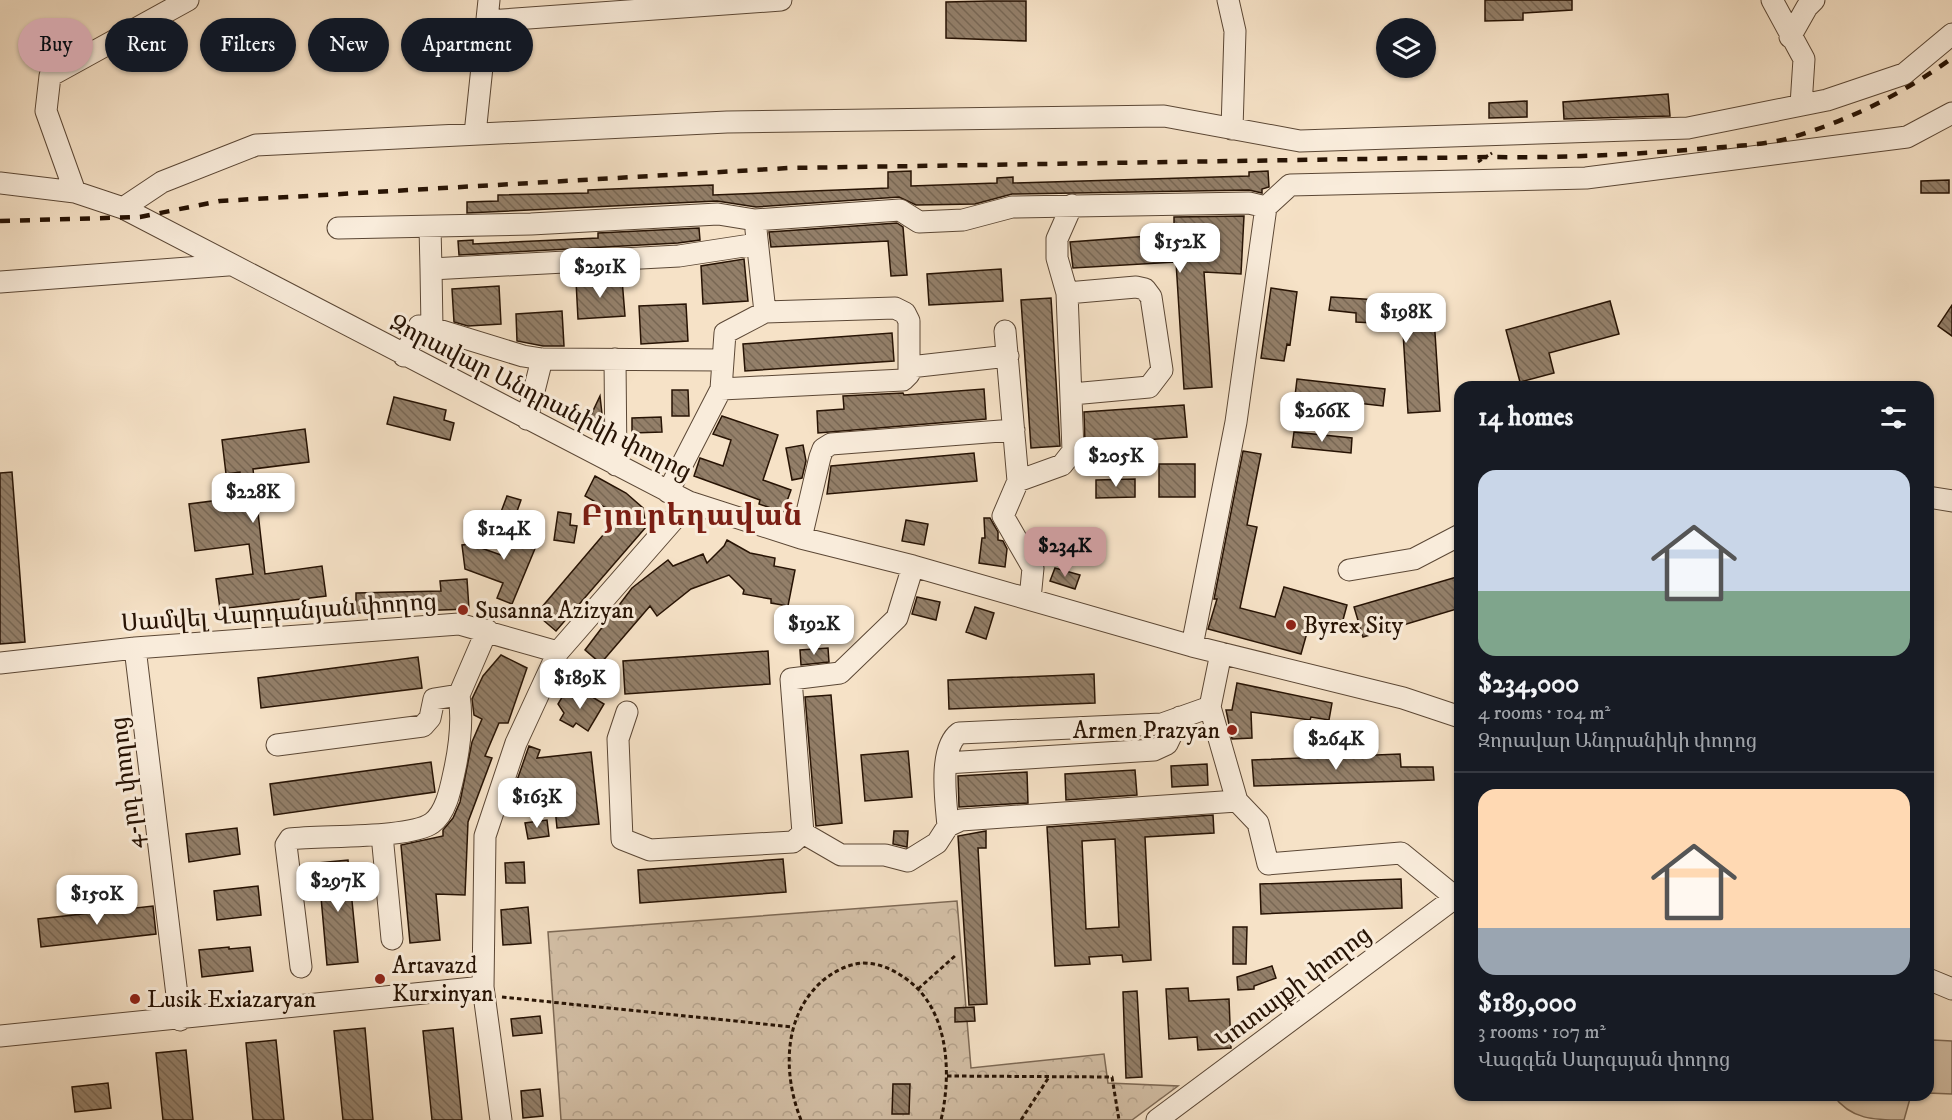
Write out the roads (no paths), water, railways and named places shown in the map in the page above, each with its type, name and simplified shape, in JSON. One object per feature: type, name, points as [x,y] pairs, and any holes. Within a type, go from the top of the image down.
[{"type":"street","points":[[75,192],[46,111],[50,76],[188,0]]},
{"type":"street","points":[[475,134],[488,10],[781,0]]},
{"type":"street","points":[[1228,0],[1235,31],[1232,129]]},
{"type":"street","points":[[1772,0],[1790,37],[1804,59],[1802,105]]},
{"type":"street","points":[[1790,37],[1807,7],[1814,0]]},
{"type":"street","points":[[123,208],[162,182],[256,145],[728,122],[1164,116],[1300,141],[1688,128],[1827,100],[1904,74],[1952,34]]},
{"type":"street","points":[[1192,646],[1236,422],[1266,207],[1290,185],[1586,178],[1907,137],[1952,113]]},
{"type":"street","name":"Զորավար Անդրանիկի փողոց","points":[[0,183],[75,192],[123,208],[228,265],[689,502],[801,538],[913,566],[1192,646],[1403,698],[1454,715]]},
{"type":"street","points":[[338,228],[430,227],[718,214],[755,220],[900,210],[919,222],[963,220],[1012,207],[1249,203],[1266,207]]},
{"type":"street","points":[[1018,481],[1048,471],[1069,459],[1073,450],[1067,293],[1057,258],[1057,239],[1072,205]]},
{"type":"street","points":[[755,220],[765,312]]},
{"type":"street","points":[[430,227],[432,327]]},
{"type":"street","points":[[431,269],[679,255],[757,244]]},
{"type":"street","points":[[0,282],[228,265]]},
{"type":"street","points":[[1067,293],[1136,287],[1145,289],[1151,297],[1162,370],[1149,387],[1072,394]]},
{"type":"street","points":[[668,492],[721,389],[725,333],[765,312],[895,308],[905,313],[909,321],[910,367],[909,374],[903,380],[721,389]]},
{"type":"street","points":[[404,356],[417,327],[432,327],[523,356],[542,359],[723,360]]},
{"type":"street","points":[[1005,331],[1018,481],[1003,516],[1033,568],[1030,599]]},
{"type":"street","points":[[910,367],[1008,356]]},
{"type":"street","points":[[527,419],[542,359]]},
{"type":"street","points":[[615,359],[616,465]]},
{"type":"street","points":[[801,538],[820,457],[823,449],[831,444],[1014,430]]},
{"type":"street","points":[[1934,497],[1952,501]]},
{"type":"street","points":[[501,1120],[483,991],[485,836],[516,743],[558,652],[689,502]]},
{"type":"street","points":[[1349,570],[1414,559],[1454,538]]},
{"type":"street","points":[[627,712],[618,739],[622,839],[651,850],[793,842],[803,832],[791,678],[840,674],[897,618],[913,566]]},
{"type":"street","name":"Սամվել Վարդանյան փողոց","points":[[0,663],[135,648],[459,624],[487,630],[558,652]]},
{"type":"street","points":[[301,967],[286,845],[290,839],[382,835],[430,825],[438,817],[451,787],[456,760],[462,712],[459,695],[487,630]]},
{"type":"street","name":"4-րդ փողոց","points":[[135,648],[180,1020]]},
{"type":"street","points":[[1221,653],[1210,707],[1237,801],[1257,823],[1268,864],[1401,853],[1454,894]]},
{"type":"street","points":[[277,745],[423,726],[430,718],[434,699],[459,695]]},
{"type":"street","points":[[948,826],[946,762],[952,738],[959,733],[1162,724],[1210,707]]},
{"type":"street","points":[[946,762],[1154,750],[1167,744],[1180,717]]},
{"type":"street","points":[[803,832],[841,855],[885,855],[908,861],[937,843],[948,826],[961,820],[1237,801]]},
{"type":"street","points":[[382,835],[392,939]]},
{"type":"street","name":"Կոտայքի փողոց","points":[[1156,1120],[1454,898]]},
{"type":"street","points":[[1934,981],[1952,988]]},
{"type":"street","points":[[0,1036],[483,991]]},
{"type":"railway","points":[[0,221],[140,217],[220,201],[789,168],[1566,156],[1645,153],[1746,145],[1793,137],[1856,114],[1915,83],[1952,58]]},
{"type":"place","name":"Susanna Azizyan","points":[[463,610]]},
{"type":"place","name":"Byrex Sity","points":[[1291,625]]},
{"type":"place","name":"Armen Prazyan","points":[[1232,730]]},
{"type":"place","name":"Artavazd Kurxinyan","points":[[380,979]]},
{"type":"place","name":"Lusik Exiazaryan","points":[[135,999]]},
{"type":"district","name":"Բյուրեղավան","points":[[692,515]]}]
